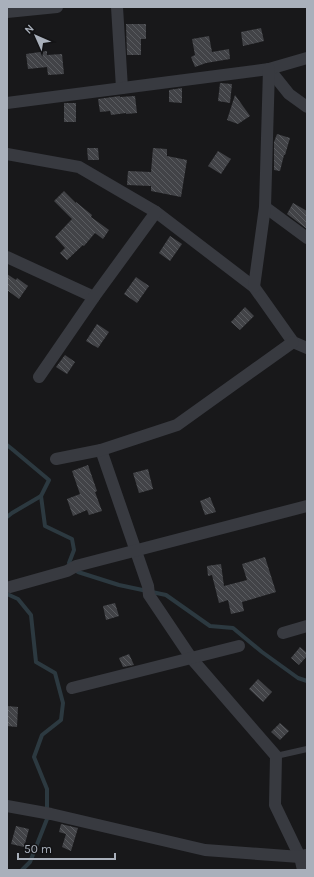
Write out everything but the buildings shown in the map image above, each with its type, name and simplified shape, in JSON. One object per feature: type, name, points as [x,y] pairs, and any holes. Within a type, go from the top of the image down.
[{"type":"street","points":[[7,12],[57,7]]},
{"type":"street","points":[[117,7],[122,88]]},
{"type":"street","points":[[7,103],[269,69],[307,58]]},
{"type":"street","points":[[269,69],[290,94],[307,107]]},
{"type":"street","points":[[254,287],[265,207],[269,69]]},
{"type":"street","points":[[7,154],[79,167],[156,212],[254,287],[293,342],[307,348]]},
{"type":"street","points":[[265,207],[307,238]]},
{"type":"street","points":[[39,377],[94,297],[156,212]]},
{"type":"street","points":[[7,257],[94,297]]},
{"type":"street","points":[[56,459],[101,450],[178,425],[293,342]]},
{"type":"street","points":[[101,450],[148,591],[192,658],[276,756],[275,805],[303,856],[303,870]]},
{"type":"street","points":[[10,586],[135,551],[307,506]]},
{"type":"street","points":[[283,633],[307,626]]},
{"type":"street","points":[[72,688],[239,646]]},
{"type":"street","points":[[7,806],[47,813],[206,850],[303,856]]},
{"type":"lane","points":[[276,756],[307,748]]},
{"type":"waterway","points":[[7,445],[49,480],[41,496],[45,526],[72,539],[74,550],[69,563],[78,572],[119,585],[166,595],[210,626],[233,628],[262,652],[298,678],[307,681]]},
{"type":"waterway","points":[[7,517],[41,496]]},
{"type":"waterway","points":[[7,594],[18,599],[31,615],[36,662],[55,673],[63,703],[61,720],[42,735],[34,757],[47,789],[47,819],[30,862],[22,870]]}]
